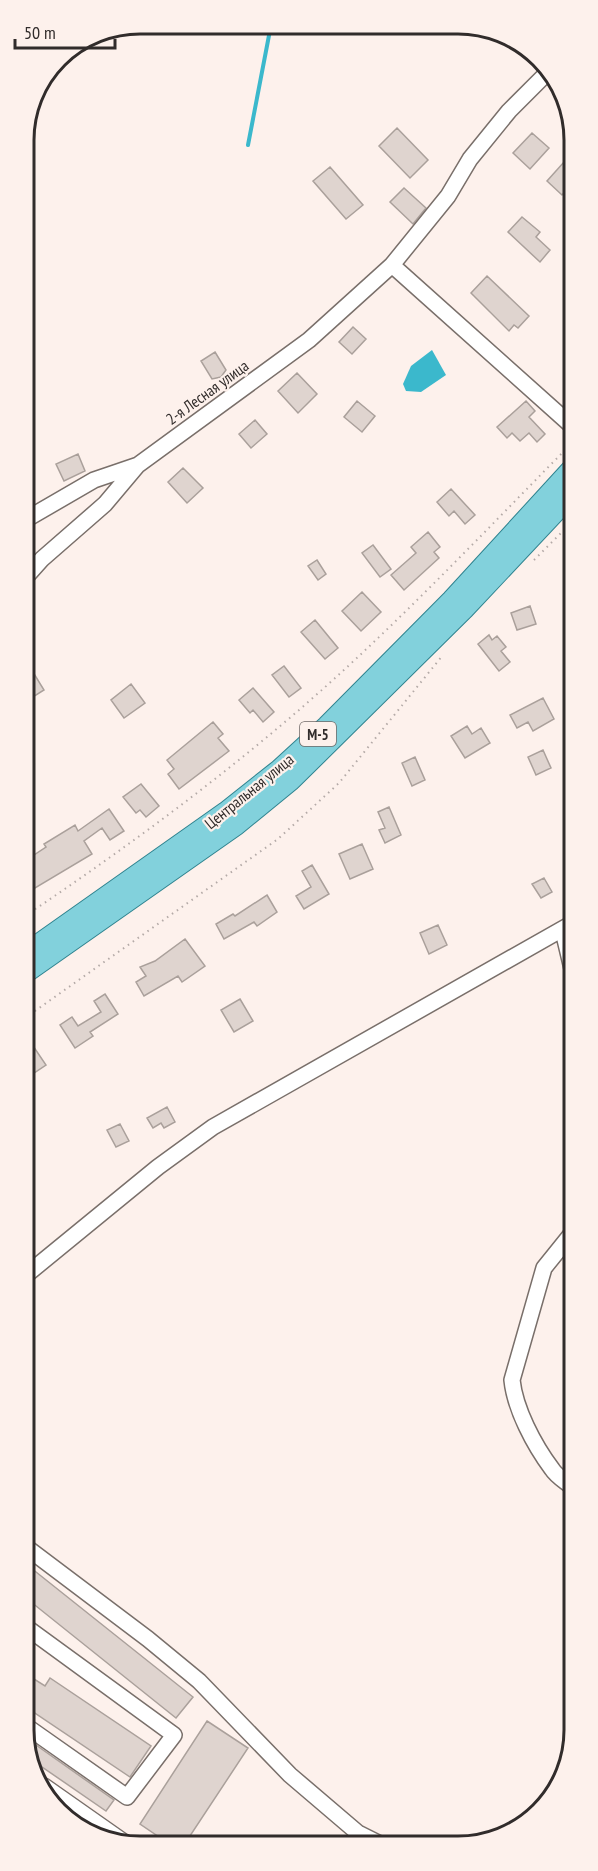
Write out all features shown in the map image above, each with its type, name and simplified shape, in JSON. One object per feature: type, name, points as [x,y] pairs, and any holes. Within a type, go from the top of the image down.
[{"type":"main road","name":"Центральная улица","points":[[34,947],[226,812],[279,770],[436,616],[564,478]]},
{"type":"main road","name":"Центральная улица","points":[[34,966],[236,825],[291,780],[464,609],[564,503]]},
{"type":"street","name":"2-я Лесная улица","points":[[35,514],[94,480],[138,465],[309,340],[392,265],[448,196],[470,159],[509,111],[543,77]]},
{"type":"street","points":[[392,265],[564,419]]},
{"type":"street","points":[[35,567],[105,504],[138,465]]},
{"type":"street","points":[[34,1268],[159,1167],[213,1127],[564,930]]},
{"type":"street","points":[[563,1244],[544,1268],[512,1380],[514,1398],[537,1444],[553,1471],[563,1480]]},
{"type":"street","points":[[34,1553],[148,1639],[199,1681],[291,1775],[364,1836]]},
{"type":"street","points":[[34,1633],[174,1735],[127,1797],[34,1732]]},
{"type":"street","points":[[55,1794],[109,1832]]},
{"type":"path","points":[[35,910],[120,853],[280,726],[397,619],[564,451]]},
{"type":"path","points":[[531,564],[564,530]]},
{"type":"path","points":[[34,1011],[278,839],[339,783],[444,653]]},
{"type":"water","points":[[432,350],[446,375],[421,392],[406,391],[403,384],[411,366]]},
{"type":"building","points":[[397,128],[428,160],[410,178],[379,146]]},
{"type":"building","points":[[532,133],[549,148],[530,169],[513,153]]},
{"type":"building","points":[[564,162],[564,193],[562,195],[547,181]]},
{"type":"building","points":[[330,167],[363,205],[346,219],[313,181]]},
{"type":"building","points":[[404,188],[426,208],[413,224],[390,202]]},
{"type":"building","points":[[522,217],[540,232],[536,237],[550,250],[540,262],[508,232]]},
{"type":"building","points":[[487,276],[529,316],[518,328],[514,325],[509,331],[471,293]]},
{"type":"building","points":[[353,327],[366,339],[352,354],[339,342]]},
{"type":"building","points":[[215,352],[226,370],[221,377],[212,379],[201,361]]},
{"type":"building","points":[[297,373],[317,394],[298,413],[278,391]]},
{"type":"building","points":[[357,401],[375,416],[362,432],[344,417]]},
{"type":"building","points":[[526,401],[535,411],[529,417],[545,434],[537,442],[529,433],[520,441],[512,433],[507,438],[497,427]]},
{"type":"building","points":[[255,420],[267,434],[251,448],[239,434]]},
{"type":"building","points":[[78,454],[85,471],[64,481],[56,464]]},
{"type":"building","points":[[183,468],[203,488],[187,503],[168,482]]},
{"type":"building","points":[[451,489],[475,515],[465,524],[454,511],[449,516],[437,502]]},
{"type":"building","points":[[428,532],[440,547],[434,552],[439,558],[404,590],[391,575],[416,553],[411,547]]},
{"type":"building","points":[[373,545],[391,569],[380,577],[362,553]]},
{"type":"building","points":[[317,560],[326,574],[318,580],[308,566]]},
{"type":"building","points":[[362,592],[381,612],[361,631],[342,611]]},
{"type":"building","points":[[530,606],[536,624],[517,630],[511,613]]},
{"type":"building","points":[[315,620],[338,648],[325,659],[301,632]]},
{"type":"building","points":[[489,635],[492,640],[497,636],[506,647],[501,651],[510,662],[499,671],[478,644]]},
{"type":"building","points":[[284,666],[301,688],[289,697],[272,675]]},
{"type":"building","points":[[35,675],[44,690],[35,696]]},
{"type":"building","points":[[131,684],[145,703],[124,718],[111,700]]},
{"type":"building","points":[[253,688],[274,712],[263,722],[253,710],[250,713],[239,700]]},
{"type":"building","points":[[543,698],[554,719],[533,731],[528,722],[517,728],[510,715]]},
{"type":"building","points":[[213,722],[223,734],[218,738],[229,751],[179,789],[168,774],[174,769],[167,760]]},
{"type":"building","points":[[467,726],[472,734],[481,728],[490,743],[465,758],[451,736]]},
{"type":"building","points":[[543,750],[551,768],[536,775],[528,757]]},
{"type":"building","points":[[415,757],[425,780],[412,786],[402,763]]},
{"type":"building","points":[[141,784],[159,806],[146,817],[140,810],[136,813],[123,797]]},
{"type":"building","points":[[389,807],[401,835],[385,843],[379,830],[385,828],[378,812]]},
{"type":"building","points":[[109,809],[124,831],[110,840],[102,828],[84,841],[92,854],[35,888],[35,855],[46,847],[44,844],[75,825],[78,831]]},
{"type":"building","points":[[362,844],[373,869],[350,879],[339,854]]},
{"type":"building","points":[[312,865],[329,894],[304,909],[296,896],[311,887],[302,871]]},
{"type":"building","points":[[544,878],[552,892],[541,898],[532,884]]},
{"type":"building","points":[[267,895],[277,912],[257,926],[254,922],[224,939],[216,924],[233,914],[235,916]]},
{"type":"building","points":[[438,925],[447,945],[429,954],[420,933]]},
{"type":"building","points":[[185,939],[205,966],[182,982],[178,976],[144,996],[136,982],[146,976],[140,967],[155,961]]},
{"type":"building","points":[[105,994],[118,1014],[90,1032],[93,1036],[75,1048],[60,1025],[72,1017],[78,1026],[101,1012],[94,1001]]},
{"type":"building","points":[[240,999],[253,1021],[234,1032],[221,1010]]},
{"type":"building","points":[[34,1048],[46,1065],[34,1073]]},
{"type":"building","points":[[167,1107],[175,1122],[164,1128],[161,1123],[153,1128],[147,1118]]},
{"type":"building","points":[[120,1124],[129,1141],[116,1147],[107,1130]]},
{"type":"building","points":[[34,1570],[193,1697],[176,1718],[34,1604]]},
{"type":"building","points":[[50,1678],[151,1746],[130,1777],[34,1712],[34,1679],[45,1686]]},
{"type":"building","points":[[207,1721],[248,1748],[190,1836],[158,1836],[140,1824]]},
{"type":"building","points":[[36,1745],[114,1800],[106,1811],[40,1766]]},
{"type":"waterway","points":[[248,145],[269,34]]}]
